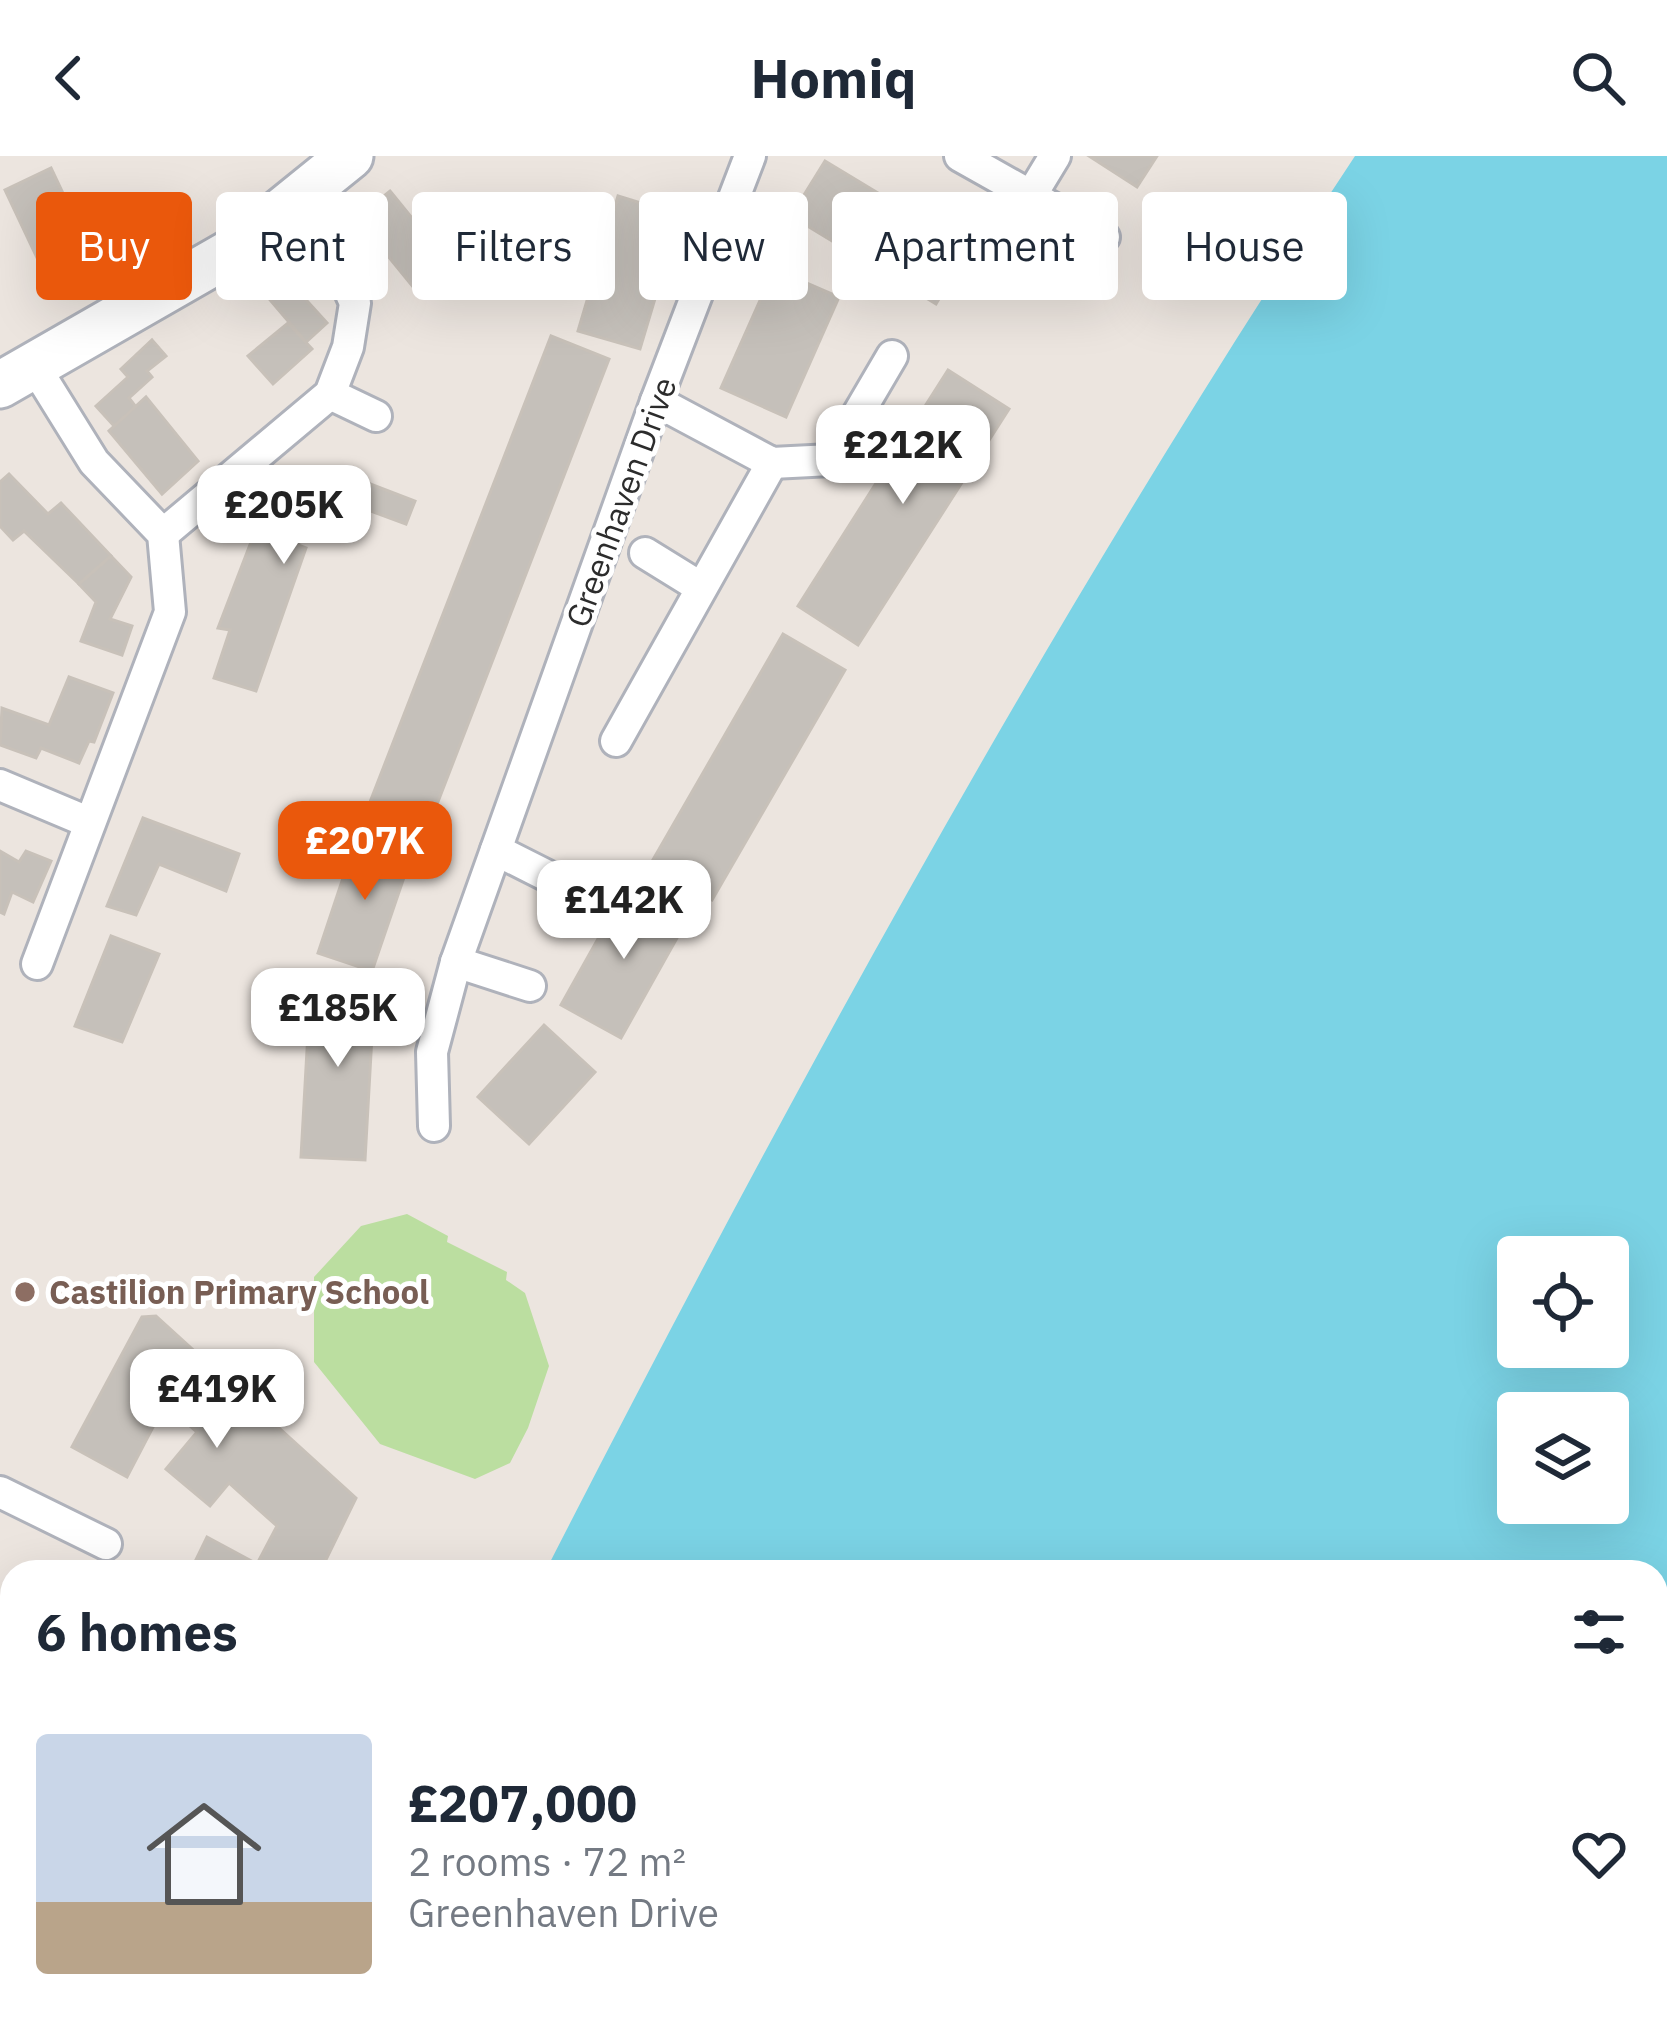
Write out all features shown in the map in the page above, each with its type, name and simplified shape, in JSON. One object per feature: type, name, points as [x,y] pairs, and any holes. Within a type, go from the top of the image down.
[{"type":"street","points":[[37,964],[170,612],[163,534],[18,376],[230,253],[350,156]]},
{"type":"street","name":"Greenhaven Drive","points":[[434,1126],[432,1052],[456,962],[656,401],[750,156]]},
{"type":"street","points":[[960,156],[1027,192]]},
{"type":"street","points":[[1032,192],[1055,156]]},
{"type":"street","points":[[163,534],[330,394],[348,347],[354,300]]},
{"type":"street","points":[[656,401],[772,463],[831,460],[892,356]]},
{"type":"street","points":[[330,394],[376,416]]},
{"type":"street","points":[[616,741],[772,463]]},
{"type":"street","points":[[645,553],[700,587]]},
{"type":"street","points":[[0,785],[88,822]]},
{"type":"street","points":[[496,850],[591,898]]},
{"type":"street","points":[[456,962],[530,986]]},
{"type":"street","points":[[0,1492],[106,1544]]},
{"type":"green space","points":[[407,1214],[448,1236],[447,1242],[507,1272],[506,1280],[525,1293],[549,1366],[528,1428],[510,1463],[475,1479],[380,1444],[314,1362],[314,1277],[361,1226]]},
{"type":"water","points":[[1355,156],[1667,156],[1667,1560],[551,1560],[831,1031],[1032,676],[1262,300],[1347,300],[1347,192],[1332,192]]},
{"type":"building","points":[[1089,156],[1157,156],[1137,187]]},
{"type":"building","points":[[825,161],[876,192],[832,192],[832,241],[808,226],[806,192]]},
{"type":"building","points":[[51,168],[62,192],[36,192],[36,256],[5,190]]},
{"type":"building","points":[[388,193],[412,218],[412,286],[388,256]]},
{"type":"building","points":[[618,196],[639,202],[639,300],[655,300],[640,349],[578,331],[587,300],[615,300]]},
{"type":"building","points":[[808,284],[838,300],[786,417],[721,388],[760,300],[808,300]]},
{"type":"building","points":[[270,300],[306,300],[327,323],[306,342]]},
{"type":"building","points":[[288,323],[312,349],[273,384],[248,356]]},
{"type":"building","points":[[551,336],[609,359],[417,856],[358,833]]},
{"type":"building","points":[[152,340],[166,356],[147,371],[152,377],[129,398],[136,407],[114,426],[96,406],[128,377],[121,369]]},
{"type":"building","points":[[948,370],[1009,409],[858,645],[798,606]]},
{"type":"building","points":[[146,397],[198,461],[162,494],[109,431]]},
{"type":"building","points":[[326,467],[415,501],[406,524],[330,496],[324,511],[314,508],[298,545],[306,548],[256,691],[214,678],[230,630],[218,628],[256,529],[248,527],[258,498],[283,505],[296,476],[319,482]]},
{"type":"building","points":[[9,474],[48,514],[61,503],[111,556],[79,584],[24,531],[13,540],[0,526],[0,482]]},
{"type":"building","points":[[111,556],[131,577],[110,619],[132,626],[122,655],[81,641],[96,602],[79,584]]},
{"type":"building","points":[[783,634],[845,670],[712,900],[650,865]]},
{"type":"building","points":[[69,677],[113,693],[94,742],[89,741],[79,763],[41,748],[36,758],[0,745],[2,708],[49,725]]},
{"type":"building","points":[[143,818],[239,854],[226,891],[159,864],[136,915],[107,906]]},
{"type":"building","points":[[358,833],[412,854],[372,971],[318,953]]},
{"type":"building","points":[[0,851],[19,862],[26,851],[51,861],[33,902],[12,892],[4,914],[0,912]]},
{"type":"building","points":[[627,887],[687,920],[621,1038],[561,1005]]},
{"type":"building","points":[[111,936],[159,954],[122,1042],[75,1026]]},
{"type":"building","points":[[311,979],[375,982],[365,1160],[301,1157]]},
{"type":"building","points":[[544,1025],[595,1072],[529,1144],[478,1097]]},
{"type":"building","points":[[156,1316],[356,1498],[326,1560],[259,1560],[277,1526],[229,1483],[210,1506],[166,1469],[197,1432],[165,1404],[127,1477],[72,1447],[142,1317]]},
{"type":"building","points":[[207,1537],[250,1560],[196,1560]]},
{"type":"place","name":"Castilion Primary School","points":[[25,1292]]}]
